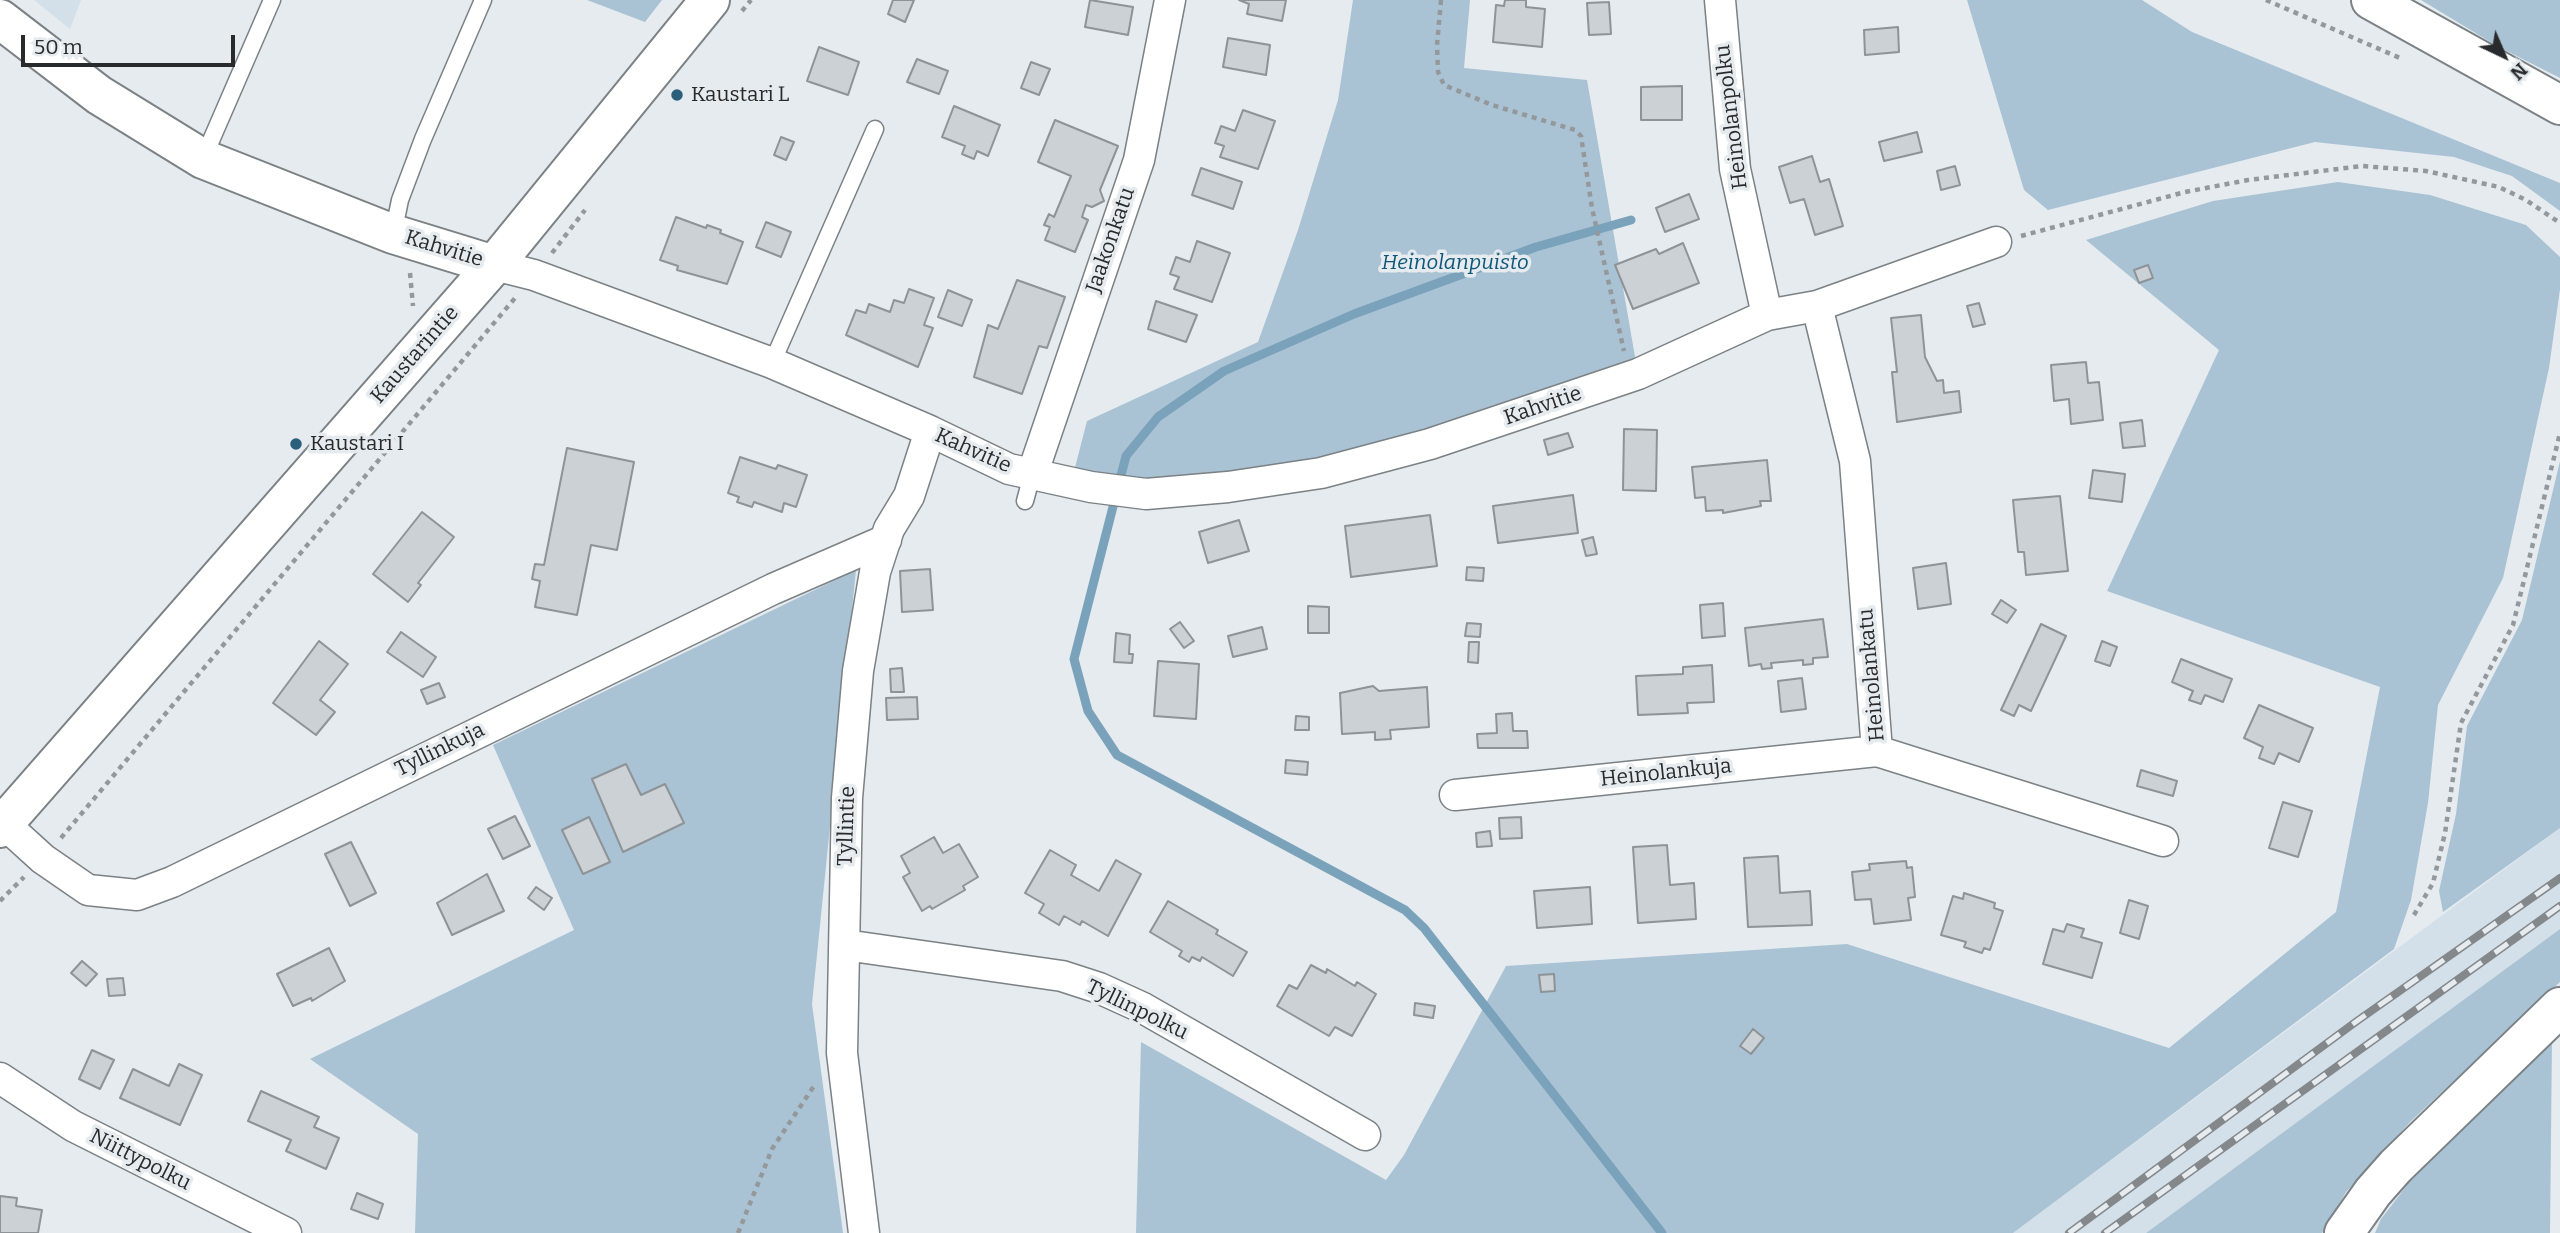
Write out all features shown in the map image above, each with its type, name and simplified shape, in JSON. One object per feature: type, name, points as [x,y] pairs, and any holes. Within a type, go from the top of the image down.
[{"type":"main road","points":[[2341,0],[2404,21]]},
{"type":"main road","points":[[2371,0],[2404,21],[2560,105]]},
{"type":"main road","name":"Kaustarintie","points":[[1,823],[722,10]]},
{"type":"main road","name":"Kahvitie","points":[[0,19],[99,96],[203,159],[393,233],[494,265]]},
{"type":"main road","points":[[2344,1233],[2373,1192],[2434,1128],[2560,1007]]},
{"type":"street","name":"Jaakonkatu","points":[[1028,488],[1139,160],[1170,0]]},
{"type":"street","name":"Heinolanpolku","points":[[1720,0],[1735,169],[1767,315]]},
{"type":"street","name":"Kahvitie","points":[[494,265],[534,275],[772,363],[930,431],[1009,469],[1028,488],[1091,487],[1146,494],[1228,487],[1321,473],[1430,444],[1630,377],[1767,315],[1816,306],[1996,242]]},
{"type":"street","name":"Heinolankatu","points":[[1816,306],[1855,461],[1877,751],[2163,841]]},
{"type":"street","name":"Tyllintie","points":[[864,1233],[842,1053],[847,798],[858,671],[875,572],[889,529],[909,496],[930,431]]},
{"type":"street","name":"Tyllinkuja","points":[[1,823],[43,859],[88,890],[137,895],[172,882],[761,595],[886,540]]},
{"type":"street","name":"Heinolankuja","points":[[1455,795],[1877,751]]},
{"type":"street","name":"Tyllinpolku","points":[[845,945],[1062,976],[1098,988],[1143,1008],[1365,1135]]},
{"type":"street","name":"Niittypolku","points":[[0,1078],[73,1126],[286,1233]]},
{"type":"lane","points":[[203,159],[272,0]]},
{"type":"lane","points":[[393,233],[400,200],[423,139],[483,0]]},
{"type":"lane","points":[[772,363],[875,129]]},
{"type":"path","points":[[722,10],[751,0]]},
{"type":"path","points":[[1441,0],[1438,72],[1444,85],[1492,105],[1576,130],[1584,146],[1592,208],[1630,377]]},
{"type":"path","points":[[2266,0],[2404,59]]},
{"type":"path","points":[[1996,242],[2185,192],[2248,180],[2362,166],[2426,172],[2499,187],[2526,200],[2560,223]]},
{"type":"path","points":[[0,901],[43,859],[382,460],[593,201]]},
{"type":"path","points":[[2414,915],[2433,883],[2445,833],[2461,723],[2513,625],[2560,433]]},
{"type":"path","points":[[738,1233],[772,1149],[808,1091],[842,1053]]},
{"type":"shaded area","points":[[34,0],[81,0],[70,29]]},
{"type":"shaded area","points":[[2560,828],[2560,929],[2146,1233],[2013,1233]]},
{"type":"green space","points":[[587,0],[662,0],[645,22]]},
{"type":"green space","name":"Heinolanpuisto","points":[[1353,0],[1470,0],[1464,68],[1587,80],[1638,374],[1321,473],[1071,483],[1087,421],[1258,342],[1298,230],[1338,100]]},
{"type":"green space","points":[[1967,0],[2142,0],[2192,32],[2560,183],[2560,211],[2512,176],[2454,157],[2315,142],[2048,210],[2024,190]]},
{"type":"green space","points":[[2421,0],[2560,0],[2560,78],[2497,46]]},
{"type":"green space","points":[[2338,182],[2430,195],[2526,225],[2560,257],[2560,289],[2549,368],[2503,578],[2438,705],[2428,803],[2411,900],[2394,949],[2013,1233],[1136,1233],[1141,1042],[1386,1180],[1404,1155],[1506,966],[1847,944],[2169,1048],[2336,912],[2380,687],[2107,591],[2219,350],[2086,240],[2213,201]]},
{"type":"green space","points":[[2560,461],[2560,828],[2443,912],[2439,891],[2456,814],[2467,726],[2522,620]]},
{"type":"green space","points":[[856,570],[812,1004],[843,1233],[415,1233],[418,1134],[310,1059],[574,930],[493,745]]},
{"type":"green space","points":[[2560,929],[2560,982],[2411,1121],[2346,1192],[2322,1233],[2146,1233]]},
{"type":"green space","points":[[2552,1039],[2550,1233],[2375,1233],[2381,1219],[2428,1158]]},
{"type":"building","points":[[893,0],[914,0],[905,22],[888,14]]},
{"type":"building","points":[[1090,0],[1133,7],[1128,35],[1085,27]]},
{"type":"building","points":[[1239,0],[1286,0],[1282,21],[1247,14],[1249,4]]},
{"type":"building","points":[[1505,0],[1526,0],[1526,7],[1545,9],[1542,47],[1493,42],[1496,5],[1504,6]]},
{"type":"building","points":[[1609,2],[1611,34],[1589,35],[1587,3]]},
{"type":"building","points":[[1898,27],[1899,52],[1865,55],[1864,30]]},
{"type":"building","points":[[1228,38],[1270,45],[1266,75],[1223,67]]},
{"type":"building","points":[[819,47],[859,62],[848,95],[807,81]]},
{"type":"building","points":[[917,59],[948,71],[939,94],[907,82]]},
{"type":"building","points":[[1031,62],[1050,69],[1039,95],[1021,88]]},
{"type":"building","points":[[1682,86],[1682,120],[1641,120],[1641,87]]},
{"type":"building","points":[[954,106],[1000,125],[988,156],[977,151],[974,159],[962,154],[965,146],[942,137]]},
{"type":"building","points":[[1243,110],[1275,121],[1258,169],[1220,157],[1224,146],[1215,143],[1221,126],[1235,131]]},
{"type":"building","points":[[1055,120],[1118,146],[1100,190],[1104,201],[1092,207],[1086,205],[1082,217],[1088,220],[1075,252],[1045,240],[1050,227],[1044,225],[1049,214],[1054,217],[1071,176],[1038,162]]},
{"type":"building","points":[[1917,132],[1922,152],[1884,161],[1879,142]]},
{"type":"building","points":[[781,137],[794,142],[786,160],[774,155]]},
{"type":"building","points":[[1812,156],[1820,182],[1829,179],[1843,226],[1815,235],[1804,199],[1790,203],[1779,167]]},
{"type":"building","points":[[1955,166],[1960,185],[1941,190],[1937,171]]},
{"type":"building","points":[[1201,168],[1242,182],[1233,209],[1192,195]]},
{"type":"building","points":[[1689,194],[1699,219],[1665,232],[1656,208]]},
{"type":"building","points":[[676,217],[706,228],[707,225],[721,230],[720,233],[743,242],[727,284],[677,270],[678,266],[660,260]]},
{"type":"building","points":[[766,222],[791,232],[781,257],[756,247]]},
{"type":"building","points":[[1197,241],[1230,253],[1212,302],[1174,289],[1179,277],[1170,274],[1176,257],[1190,262]]},
{"type":"building","points":[[1683,243],[1699,283],[1633,309],[1615,265],[1656,249],[1659,254]]},
{"type":"building","points":[[2148,265],[2153,278],[2139,283],[2134,270]]},
{"type":"building","points":[[1017,280],[1065,297],[1047,348],[1039,346],[1022,394],[974,377],[988,325],[998,329]]},
{"type":"building","points":[[909,289],[934,298],[924,325],[933,328],[918,367],[846,335],[856,310],[866,313],[869,304],[890,312],[894,300],[904,303]]},
{"type":"building","points":[[948,290],[972,300],[962,326],[938,317]]},
{"type":"building","points":[[1156,301],[1197,315],[1186,342],[1148,329]]},
{"type":"building","points":[[1979,303],[1985,324],[1973,327],[1967,306]]},
{"type":"building","points":[[1921,315],[1925,357],[1937,381],[1943,380],[1944,393],[1959,391],[1961,412],[1897,422],[1892,372],[1897,372],[1891,318]]},
{"type":"building","points":[[2086,362],[2088,383],[2099,382],[2103,420],[2071,424],[2069,399],[2054,401],[2051,365]]},
{"type":"building","points":[[2142,420],[2145,446],[2123,448],[2120,423]]},
{"type":"building","points":[[1624,429],[1657,430],[1656,491],[1623,490]]},
{"type":"building","points":[[1568,433],[1573,447],[1548,455],[1544,440]]},
{"type":"building","points":[[567,448],[634,462],[617,550],[591,545],[577,615],[535,607],[540,581],[532,579],[535,564],[544,565]]},
{"type":"building","points":[[740,457],[776,469],[778,465],[807,475],[796,507],[784,503],[782,512],[754,502],[752,507],[737,502],[739,497],[728,493]]},
{"type":"building","points":[[1767,460],[1771,501],[1760,501],[1761,506],[1723,513],[1723,510],[1706,511],[1705,497],[1695,498],[1692,467]]},
{"type":"building","points":[[2093,470],[2125,474],[2122,502],[2089,498]]},
{"type":"building","points":[[1573,495],[1578,533],[1498,543],[1493,506]]},
{"type":"building","points":[[2060,496],[2068,571],[2026,575],[2024,552],[2018,552],[2013,500]]},
{"type":"building","points":[[422,512],[454,537],[418,583],[421,585],[408,602],[373,574]]},
{"type":"building","points":[[1430,515],[1437,566],[1351,577],[1345,526]]},
{"type":"building","points":[[1239,520],[1249,551],[1208,563],[1199,532]]},
{"type":"building","points":[[1593,537],[1597,554],[1586,556],[1582,540]]},
{"type":"building","points":[[1946,563],[1951,604],[1918,609],[1913,568]]},
{"type":"building","points":[[1467,567],[1484,568],[1483,581],[1466,580]]},
{"type":"building","points":[[930,569],[933,610],[902,612],[900,571]]},
{"type":"building","points":[[2001,600],[2016,610],[2007,623],[1992,614]]},
{"type":"building","points":[[1723,603],[1725,636],[1702,638],[1700,605]]},
{"type":"building","points":[[1308,606],[1329,607],[1329,633],[1308,633]]},
{"type":"building","points":[[1823,619],[1828,657],[1813,658],[1813,664],[1803,665],[1803,660],[1771,663],[1772,668],[1762,669],[1761,664],[1749,666],[1745,628]]},
{"type":"building","points":[[1180,622],[1194,641],[1184,648],[1170,629]]},
{"type":"building","points":[[1467,623],[1481,624],[1480,637],[1465,636]]},
{"type":"building","points":[[2041,624],[2066,636],[2031,711],[2019,705],[2014,716],[2001,710]]},
{"type":"building","points":[[1262,627],[1267,649],[1233,657],[1228,636]]},
{"type":"building","points":[[401,632],[436,657],[423,677],[387,652]]},
{"type":"building","points":[[1116,633],[1130,635],[1129,654],[1133,654],[1132,663],[1114,662]]},
{"type":"building","points":[[319,641],[348,664],[320,700],[335,712],[316,735],[273,703]]},
{"type":"building","points":[[2102,641],[2117,647],[2110,666],[2095,661]]},
{"type":"building","points":[[1469,642],[1479,642],[1478,663],[1468,662]]},
{"type":"building","points":[[2181,659],[2232,679],[2223,702],[2205,695],[2201,704],[2189,700],[2193,691],[2172,682]]},
{"type":"building","points":[[1158,661],[1199,664],[1196,719],[1154,716]]},
{"type":"building","points":[[1712,665],[1714,702],[1687,703],[1688,713],[1638,715],[1636,676],[1683,674],[1683,667]]},
{"type":"building","points":[[902,668],[904,692],[891,692],[890,669]]},
{"type":"building","points":[[1802,678],[1806,709],[1781,712],[1778,681]]},
{"type":"building","points":[[439,683],[445,697],[427,704],[421,690]]},
{"type":"building","points":[[1373,686],[1379,691],[1427,687],[1429,727],[1390,730],[1391,739],[1375,740],[1375,732],[1342,734],[1340,693]]},
{"type":"building","points":[[917,697],[918,719],[887,720],[886,698]]},
{"type":"building","points":[[2259,705],[2313,728],[2299,762],[2279,753],[2274,764],[2259,758],[2263,747],[2244,738]]},
{"type":"building","points":[[1512,713],[1513,731],[1527,731],[1528,748],[1478,748],[1477,734],[1497,733],[1496,714]]},
{"type":"building","points":[[1296,716],[1309,717],[1309,730],[1295,730]]},
{"type":"building","points":[[1286,760],[1308,762],[1307,775],[1285,773]]},
{"type":"building","points":[[626,764],[641,795],[665,784],[684,823],[623,852],[592,779]]},
{"type":"building","points":[[2141,770],[2177,781],[2173,796],[2137,786]]},
{"type":"building","points":[[2283,802],[2312,811],[2298,857],[2269,848]]},
{"type":"building","points":[[515,816],[530,846],[503,859],[488,829]]},
{"type":"building","points":[[589,817],[610,862],[583,874],[562,830]]},
{"type":"building","points":[[1521,817],[1522,838],[1500,839],[1499,818]]},
{"type":"building","points":[[1490,831],[1492,846],[1477,847],[1476,833]]},
{"type":"building","points":[[934,837],[943,853],[959,844],[978,877],[963,886],[965,890],[932,909],[930,906],[922,911],[903,877],[910,873],[901,856]]},
{"type":"building","points":[[351,842],[376,893],[350,906],[325,854]]},
{"type":"building","points":[[1667,845],[1670,885],[1694,883],[1696,919],[1638,923],[1633,847]]},
{"type":"building","points":[[1050,850],[1076,865],[1071,875],[1099,891],[1116,860],[1141,874],[1108,936],[1082,921],[1080,925],[1064,916],[1059,925],[1039,913],[1044,904],[1025,893]]},
{"type":"building","points":[[1778,856],[1780,893],[1810,891],[1812,925],[1748,927],[1744,858]]},
{"type":"building","points":[[1906,861],[1907,868],[1912,867],[1915,897],[1908,898],[1911,920],[1874,924],[1871,899],[1855,900],[1852,872],[1870,870],[1869,864]]},
{"type":"building","points":[[487,874],[504,911],[452,935],[437,903]]},
{"type":"building","points":[[536,887],[552,898],[544,910],[528,898]]},
{"type":"building","points":[[1590,887],[1592,924],[1537,928],[1534,891]]},
{"type":"building","points":[[1964,893],[1995,903],[1994,908],[2003,911],[1990,950],[1984,948],[1982,953],[1964,947],[1966,942],[1941,935],[1953,896],[1963,899]]},
{"type":"building","points":[[2129,900],[2148,906],[2139,939],[2120,933]]},
{"type":"building","points":[[1168,901],[1218,930],[1216,934],[1247,952],[1233,976],[1202,957],[1200,961],[1192,957],[1189,962],[1179,956],[1182,951],[1150,932]]},
{"type":"building","points":[[2067,924],[2084,929],[2081,937],[2102,943],[2092,978],[2043,964],[2053,929],[2064,932]]},
{"type":"building","points":[[329,948],[345,981],[312,1001],[311,998],[293,1006],[277,974]]},
{"type":"building","points":[[82,961],[97,974],[86,986],[71,973]]},
{"type":"building","points":[[1311,965],[1326,973],[1327,969],[1355,986],[1357,982],[1376,994],[1352,1036],[1335,1027],[1329,1036],[1277,1006],[1289,985],[1297,989]]},
{"type":"building","points":[[1554,974],[1555,991],[1541,992],[1539,975]]},
{"type":"building","points":[[123,978],[125,995],[109,996],[107,979]]},
{"type":"building","points":[[1415,1003],[1435,1006],[1433,1018],[1414,1015]]},
{"type":"building","points":[[1753,1029],[1764,1038],[1751,1054],[1740,1046]]},
{"type":"building","points":[[92,1050],[114,1060],[100,1089],[79,1079]]},
{"type":"building","points":[[179,1064],[202,1075],[180,1125],[120,1098],[133,1069],[169,1086]]},
{"type":"building","points":[[261,1091],[319,1117],[314,1127],[339,1138],[326,1169],[286,1151],[291,1140],[248,1121]]},
{"type":"building","points":[[357,1193],[383,1204],[378,1219],[351,1209]]},
{"type":"building","points":[[0,1196],[17,1198],[16,1206],[42,1210],[38,1233],[0,1233]]},
{"type":"waterway","points":[[1631,220],[1536,247],[1354,314],[1224,371],[1158,417],[1126,456],[1074,659],[1088,711],[1117,755],[1405,910],[1424,928],[1662,1233]]},
{"type":"railway","points":[[2069,1233],[2357,1021],[2560,878]]},
{"type":"railway","points":[[2105,1233],[2560,906]]},
{"type":"place","name":"Kaustari L","points":[[677,95]]},
{"type":"place","name":"Kaustari I","points":[[296,444]]}]
